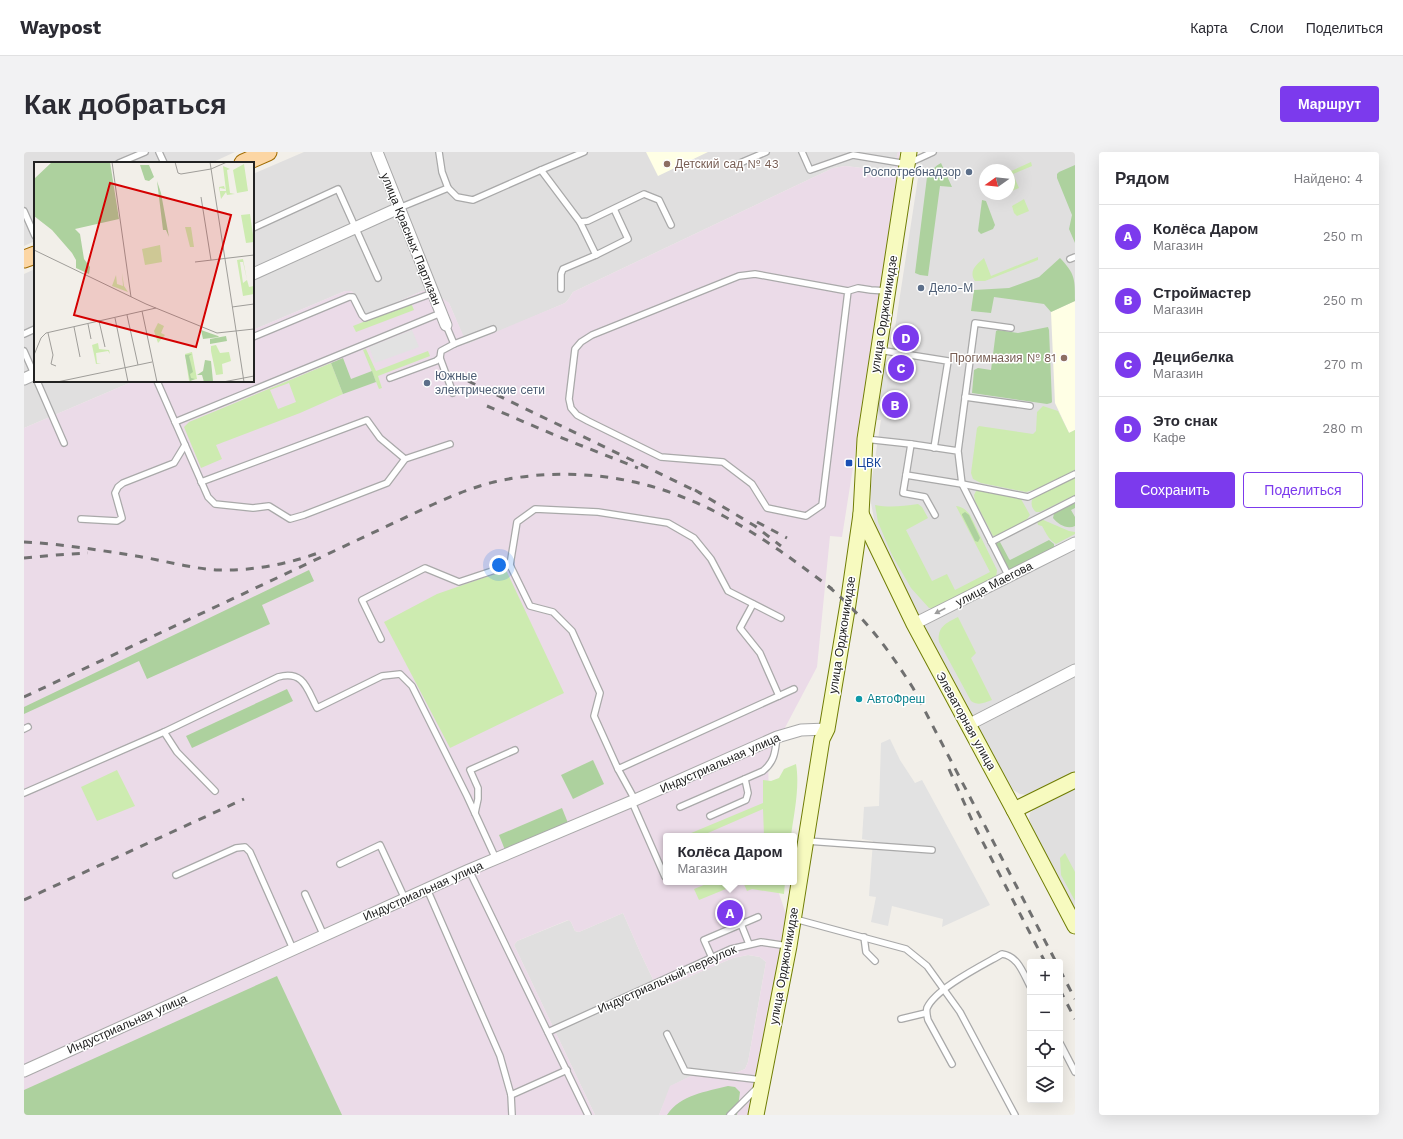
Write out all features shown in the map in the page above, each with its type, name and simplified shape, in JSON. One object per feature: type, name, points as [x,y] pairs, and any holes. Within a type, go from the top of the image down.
[{"type":"main road","points":[[245,162],[261,153]]},
{"type":"main road","name":"улица Орджоникидзе","points":[[756,1115],[789,946],[822,739],[827,729],[848,604],[861,514],[865,439],[908,158]]},
{"type":"main road","points":[[24,260],[34,255]]},
{"type":"main road","name":"Элеваторная улица","points":[[861,514],[914,624],[1074,922]]},
{"type":"main road","points":[[1014,810],[1075,780]]},
{"type":"street","name":"улица Красных Партизан","points":[[377,152],[398,208],[446,325]]},
{"type":"street","points":[[254,274],[398,208]]},
{"type":"street","name":"улица Маегова","points":[[914,624],[1075,543]]},
{"type":"street","points":[[968,725],[1075,670]]},
{"type":"street","name":"Индустриальная улица","points":[[24,1071],[469,870],[633,801],[777,737],[801,730],[827,729]]},
{"type":"lane","points":[[121,162],[145,152]]},
{"type":"lane","points":[[159,152],[164,162]]},
{"type":"lane","points":[[439,152],[442,172],[448,188],[457,197],[473,200],[584,152]]},
{"type":"lane","points":[[740,164],[766,152]]},
{"type":"lane","points":[[802,152],[810,170],[853,154],[908,158],[933,152]]},
{"type":"lane","points":[[541,170],[580,222],[596,255]]},
{"type":"lane","points":[[398,208],[448,188]]},
{"type":"lane","points":[[254,228],[338,189],[378,278]]},
{"type":"lane","points":[[580,222],[588,221],[644,194],[660,200],[671,225]]},
{"type":"lane","points":[[561,289],[561,274],[563,269],[628,239],[614,208]]},
{"type":"lane","points":[[24,210],[34,234]]},
{"type":"lane","points":[[848,291],[822,505],[806,516],[767,508],[752,484],[723,462],[661,457],[588,421],[577,415],[571,408],[569,399],[575,349],[581,342],[592,335],[739,276],[756,274],[848,291],[858,288],[888,291]]},
{"type":"lane","points":[[254,337],[349,297],[353,297],[365,318],[433,293]]},
{"type":"lane","points":[[174,422],[441,313]]},
{"type":"lane","points":[[1009,577],[962,484],[958,451],[975,323],[1011,328]]},
{"type":"lane","points":[[446,325],[454,344]]},
{"type":"lane","points":[[24,334],[34,329]]},
{"type":"lane","points":[[453,393],[440,358],[440,351],[493,329]]},
{"type":"lane","points":[[878,350],[948,360],[934,448]]},
{"type":"lane","points":[[24,351],[33,377]]},
{"type":"lane","points":[[390,378],[436,361],[440,358]]},
{"type":"lane","points":[[35,382],[64,442]]},
{"type":"lane","points":[[157,382],[208,497],[215,504],[253,508],[269,506],[290,519],[387,483],[405,459],[450,444]]},
{"type":"lane","points":[[965,397],[1030,406]]},
{"type":"lane","points":[[201,482],[367,420],[380,438],[405,459]]},
{"type":"lane","points":[[865,439],[958,451]]},
{"type":"lane","points":[[911,444],[903,493],[925,497],[935,515]]},
{"type":"lane","points":[[81,519],[117,521],[122,518],[115,493],[118,487],[123,483],[174,462],[185,445]]},
{"type":"lane","points":[[906,475],[1028,497],[1075,474]]},
{"type":"lane","points":[[991,542],[1075,499]]},
{"type":"lane","points":[[663,870],[594,716],[600,693],[572,631],[553,612],[530,606],[510,565],[517,522],[535,509],[598,512],[668,523],[694,538],[711,559],[728,591],[781,618]]},
{"type":"lane","points":[[381,639],[362,600],[425,568],[459,582],[510,565]]},
{"type":"lane","points":[[753,604],[740,628],[760,653],[779,696]]},
{"type":"lane","points":[[24,792],[164,732],[283,676],[295,676],[300,679],[306,686],[317,708],[382,676],[400,674],[412,686],[496,859]]},
{"type":"lane","points":[[618,769],[794,689]]},
{"type":"lane","points":[[164,732],[177,752],[215,791]]},
{"type":"lane","points":[[680,807],[763,771],[770,765],[775,754],[777,737]]},
{"type":"lane","points":[[474,813],[478,799],[478,788],[470,770],[515,750]]},
{"type":"lane","points":[[710,816],[746,800],[748,793],[745,779]]},
{"type":"lane","points":[[806,841],[932,850]]},
{"type":"lane","points":[[340,864],[380,845],[405,899]]},
{"type":"lane","points":[[176,875],[236,848],[245,847],[250,852],[294,949]]},
{"type":"lane","points":[[469,870],[588,1115]]},
{"type":"lane","points":[[427,889],[500,1056],[511,1095],[512,1115]]},
{"type":"lane","points":[[305,894],[324,936]]},
{"type":"lane","points":[[712,958],[704,940],[758,917]]},
{"type":"lane","points":[[793,918],[906,949],[927,966],[960,1012],[1015,1115]]},
{"type":"lane","points":[[741,924],[749,944]]},
{"type":"lane","points":[[864,937],[866,952],[874,961]]},
{"type":"lane","name":"Индустриальный переулок","points":[[548,1032],[731,949],[761,942],[789,946]]},
{"type":"lane","points":[[952,1064],[928,1020],[926,1013],[928,1006],[943,989],[1002,954],[1010,955],[1017,962],[1027,980]]},
{"type":"lane","points":[[901,1020],[926,1013]]},
{"type":"lane","points":[[667,1034],[685,1071],[689,1073],[746,1077],[762,1081],[730,1115]]},
{"type":"lane","points":[[1063,1049],[1075,1072]]},
{"type":"lane","points":[[511,1095],[567,1070]]},
{"type":"shaded area","points":[[24,152],[235,152],[213,162],[34,162],[34,241],[24,246]]},
{"type":"shaded area","points":[[304,152],[898,152],[894,169],[889,171],[845,166],[833,168],[573,292],[565,303],[467,345],[449,303],[422,291],[370,314],[364,314],[355,294],[351,291],[345,291],[254,330],[254,174]]},
{"type":"shaded area","name":"Детский сад № 43","points":[[646,152],[708,152],[658,176]]},
{"type":"shaded area","points":[[898,152],[900,152],[878,309],[842,537],[830,536],[817,667],[768,760],[770,833],[663,833],[663,885],[776,885],[787,917],[749,1115],[659,1115],[670,1086],[695,1074],[738,1072],[745,1069],[748,1062],[766,962],[760,957],[748,955],[733,958],[658,990],[623,913],[579,932],[575,931],[571,922],[568,920],[517,941],[514,945],[595,1115],[24,1115],[24,428],[132,382],[254,382],[254,330],[345,291],[351,291],[355,294],[364,314],[370,314],[422,291],[428,291],[438,295],[449,303],[467,344],[565,303],[573,292],[833,168],[845,166],[889,171],[894,169]]},
{"type":"shaded area","points":[[922,152],[1075,152],[1075,774],[1027,795],[1020,794],[1013,790],[920,621],[876,530],[871,503],[871,485]]},
{"type":"shaded area","points":[[34,269],[34,382],[132,382],[24,428],[24,274]]},
{"type":"shaded area","name":"Прогимназия № 81","points":[[1075,301],[1075,430],[1069,433],[1055,403],[1051,312]]},
{"type":"shaded area","points":[[412,330],[419,347],[375,363],[369,347]]},
{"type":"shaded area","points":[[885,364],[890,364],[882,420],[877,420]]},
{"type":"shaded area","points":[[890,739],[900,760],[915,783],[922,780],[990,905],[942,927],[943,919],[892,906],[888,926],[871,922],[876,897],[869,896],[873,841],[862,839],[864,807],[879,806],[881,743]]},
{"type":"shaded area","points":[[1075,787],[1075,911],[1029,819],[1030,813],[1037,807]]},
{"type":"shaded area","points":[[623,913],[658,990],[733,958],[748,955],[760,957],[766,962],[748,1062],[745,1069],[738,1072],[695,1074],[671,1086],[659,1115],[595,1115],[514,945],[517,941],[569,920],[575,931],[579,932]]},
{"type":"green space","points":[[1031,162],[1032,166],[1015,173],[1015,169]]},
{"type":"green space","points":[[941,163],[952,187],[940,186],[928,276],[920,275],[915,273],[927,177],[933,169]]},
{"type":"green space","points":[[1075,165],[1075,243],[1069,229],[1072,215],[1057,178],[1057,174]]},
{"type":"green space","points":[[1015,179],[1019,188],[1015,190]]},
{"type":"green space","points":[[1024,199],[1029,211],[1017,216],[1014,213],[1012,206]]},
{"type":"green space","points":[[982,200],[986,201],[995,225],[993,229],[981,234],[978,231]]},
{"type":"green space","points":[[1038,257],[1038,260],[985,281],[975,281],[972,274],[974,268],[984,258],[991,276]]},
{"type":"green space","points":[[1060,258],[1069,268],[1073,277],[1075,301],[1051,312],[1044,304],[994,297],[991,313],[971,311],[974,290],[1009,288],[1039,277]]},
{"type":"green space","points":[[411,303],[414,310],[356,332],[353,326]]},
{"type":"green space","points":[[1048,327],[1051,403],[1047,404],[972,393],[974,370],[978,368],[991,370],[996,331],[1018,333]]},
{"type":"green space","points":[[366,349],[376,371],[428,351],[430,356],[378,376],[382,388],[379,389],[363,350]]},
{"type":"green space","points":[[343,358],[351,379],[372,371],[376,382],[343,394],[331,363]]},
{"type":"green space","points":[[331,363],[343,394],[300,413],[216,445],[222,459],[201,468],[184,427],[189,422]],"holes":[[[289,383],[296,402],[278,409],[270,390]]]},
{"type":"green space","points":[[1043,406],[1058,411],[1069,433],[1075,430],[1075,470],[1034,490],[1026,492],[981,483],[973,479],[971,473],[977,428],[979,426],[1033,434],[1036,431],[1037,412]]},
{"type":"green space","points":[[1075,477],[1075,495],[1040,512],[1035,511],[1032,504],[1033,498]]},
{"type":"green space","points":[[976,491],[1021,499],[1030,515],[1025,522],[1000,535],[993,536],[975,501],[974,495]]},
{"type":"green space","points":[[1074,503],[1075,508],[1071,510],[1075,517],[1075,526],[1063,526],[1053,518],[1054,513]]},
{"type":"green space","points":[[918,504],[922,507],[928,518],[906,530],[932,581],[947,574],[955,590],[990,572],[956,506],[961,507],[970,515],[997,570],[996,578],[938,608],[929,608],[911,588],[892,555],[878,522],[875,505],[891,507]]},
{"type":"green space","points":[[965,512],[969,515],[980,538],[978,542],[975,541],[962,515]]},
{"type":"green space","points":[[1041,519],[1069,531],[1075,532],[1075,534],[1056,544],[1046,534],[1042,526],[1038,525],[1037,521]]},
{"type":"green space","points":[[1049,540],[1054,544],[1054,549],[1014,570],[1008,570],[995,544],[1000,542],[1010,560]]},
{"type":"green space","points":[[309,570],[314,581],[262,605],[270,624],[147,679],[139,661],[24,714],[24,707]]},
{"type":"green space","points":[[506,570],[564,693],[450,748],[384,622],[437,594]]},
{"type":"green space","points":[[958,617],[976,653],[971,658],[992,700],[981,704],[971,701],[939,642],[939,633],[943,626]]},
{"type":"green space","points":[[287,689],[293,701],[192,748],[186,736]]},
{"type":"green space","points":[[593,760],[604,784],[573,799],[561,775]]},
{"type":"green space","points":[[796,764],[797,791],[791,833],[764,833],[763,809],[708,833],[691,833],[763,803],[763,780],[771,781],[779,778],[784,769]]},
{"type":"green space","points":[[117,770],[135,806],[97,821],[81,787]]},
{"type":"green space","points":[[562,808],[568,823],[505,850],[499,835]]},
{"type":"green space","points":[[1065,853],[1075,872],[1075,901],[1061,875],[1060,858]]},
{"type":"green space","points":[[704,885],[736,885],[699,900],[694,889]]},
{"type":"green space","points":[[744,885],[785,885],[784,894],[752,889],[747,891]]},
{"type":"green space","points":[[277,976],[342,1115],[24,1115],[24,1090]]},
{"type":"green space","points":[[728,1086],[735,1087],[740,1092],[737,1115],[667,1115],[679,1102],[687,1098],[703,1092]]},
{"type":"railway","points":[[468,381],[700,493]]},
{"type":"railway","points":[[487,406],[638,468]]},
{"type":"railway","points":[[24,697],[456,494],[494,482],[517,478],[540,475],[588,475],[635,482],[658,488],[720,514],[740,525],[778,549],[832,589]]},
{"type":"railway","points":[[695,490],[755,526],[781,546]]},
{"type":"railway","points":[[757,522],[787,538]]},
{"type":"railway","points":[[24,542],[94,549],[196,568],[216,570],[268,566],[293,561],[318,553]]},
{"type":"railway","points":[[24,558],[88,553]]},
{"type":"railway","points":[[828,586],[875,634],[913,688],[1054,959]]},
{"type":"railway","points":[[949,769],[975,827],[1043,959]]},
{"type":"railway","points":[[24,900],[244,799]]},
{"type":"railway","points":[[1063,976],[1075,999]]},
{"type":"railway","points":[[1063,995],[1075,1019]]},
{"type":"place","name":"Детский сад № 43","points":[[667,164]]},
{"type":"place","name":"Роспотребнадзор","points":[[969,172]]},
{"type":"place","name":"Дело-М","points":[[921,288]]},
{"type":"place","name":"Это снак","points":[[906,338]]},
{"type":"place","name":"Прогимназия № 81","points":[[1064,358]]},
{"type":"place","name":"Децибелка","points":[[901,368]]},
{"type":"place","name":"Южные электрические сети","points":[[427,383]]},
{"type":"place","name":"Строймастер","points":[[895,405]]},
{"type":"place","name":"ЦВК","points":[[849,463]]},
{"type":"place","name":"АвтоФреш","points":[[859,699]]},
{"type":"place","name":"Колёса Даром","points":[[730,913]]}]
